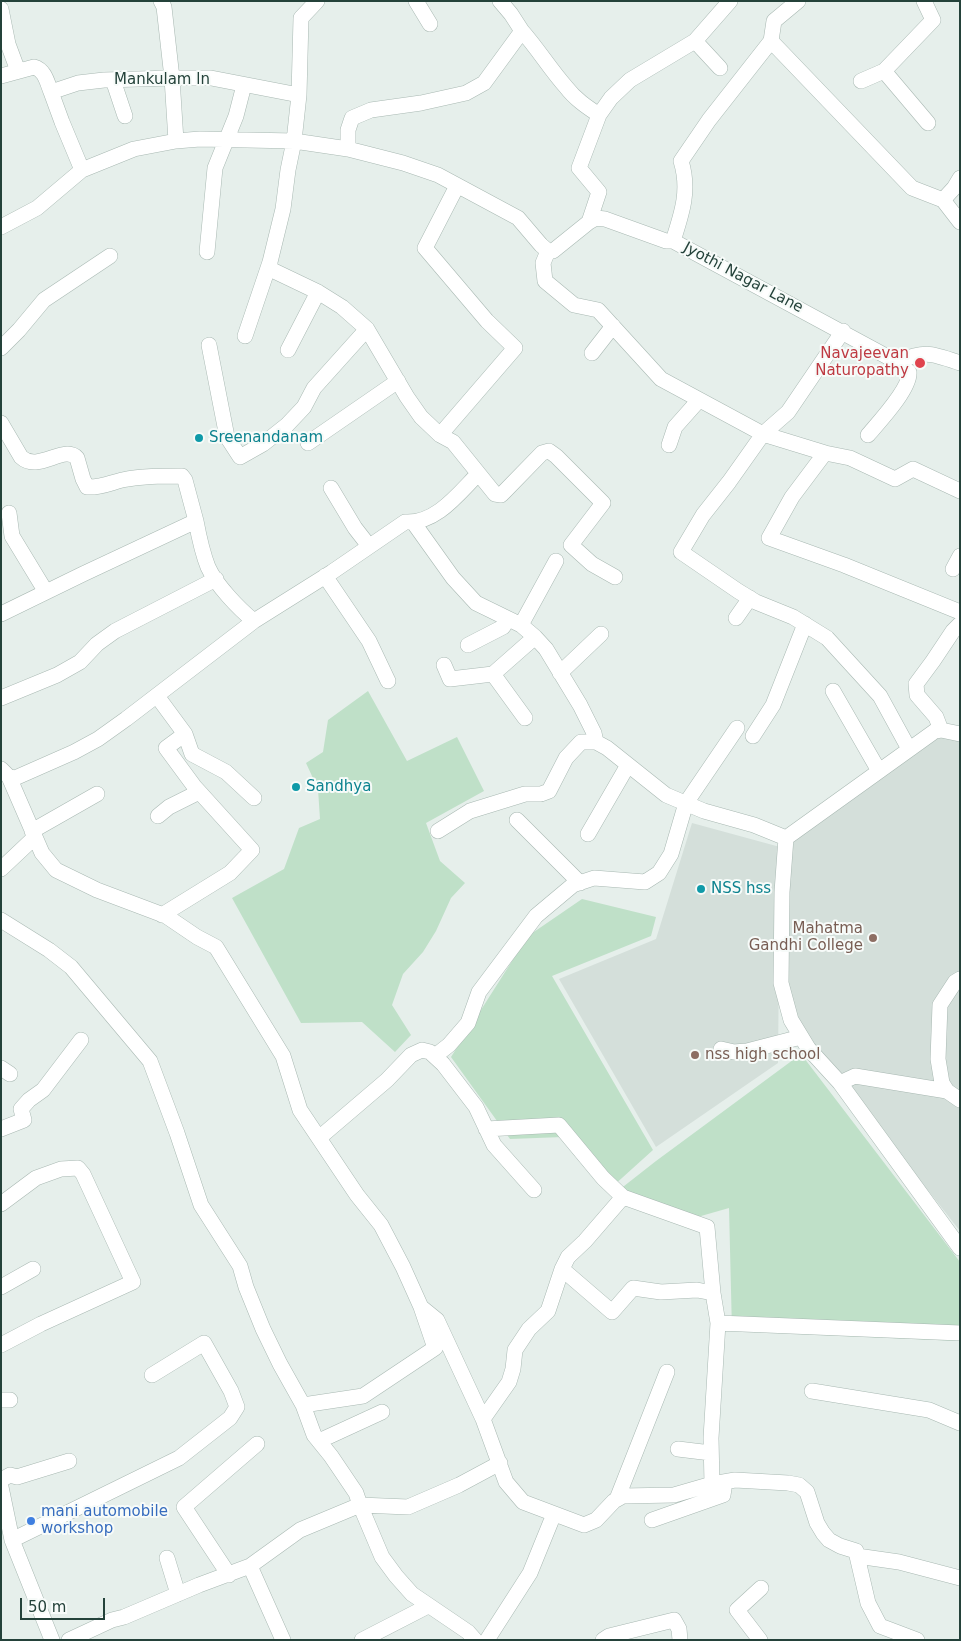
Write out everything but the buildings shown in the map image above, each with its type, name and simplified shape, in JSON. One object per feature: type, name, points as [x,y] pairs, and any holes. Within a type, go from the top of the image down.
[{"type":"street","points":[[161,1],[164,7],[172,78],[176,141]]},
{"type":"street","points":[[245,336],[270,262],[283,209],[299,95],[301,18],[317,1]]},
{"type":"street","points":[[416,1],[430,24]]},
{"type":"street","points":[[500,1],[565,87],[579,101],[599,115]]},
{"type":"street","points":[[589,222],[599,192],[579,168],[599,115],[611,98],[630,80],[694,41],[730,1]]},
{"type":"street","name":"Jyothi Nagar Lane","points":[[798,1],[774,22],[771,41],[709,120],[682,161],[686,177],[683,212],[673,241],[897,362]]},
{"type":"street","points":[[861,81],[884,71],[933,20],[924,1]]},
{"type":"street","points":[[1,9],[8,44],[18,71]]},
{"type":"street","points":[[348,149],[348,130],[352,118],[371,110],[422,103],[466,93],[484,83],[522,31]]},
{"type":"street","points":[[694,41],[720,68]]},
{"type":"street","points":[[771,41],[912,188],[943,200],[960,222]]},
{"type":"street","points":[[1,76],[34,67],[39,68],[44,74],[82,170]]},
{"type":"street","points":[[884,71],[928,123]]},
{"type":"street","name":"Mankulam ln","points":[[51,92],[78,83],[113,80],[211,78],[299,95]]},
{"type":"street","points":[[113,80],[124,116]]},
{"type":"street","points":[[206,252],[216,168],[236,116],[244,85]]},
{"type":"street","points":[[1,227],[27,215],[82,170],[134,149],[176,141],[294,141],[348,149],[403,162],[438,175],[518,218],[548,251]]},
{"type":"street","points":[[943,200],[960,178]]},
{"type":"street","points":[[440,435],[515,348],[487,321],[425,248],[458,186]]},
{"type":"street","points":[[548,251],[553,251],[596,218],[605,219],[666,241],[673,241]]},
{"type":"street","points":[[548,251],[543,262],[546,281],[574,305],[598,310],[661,379],[763,434],[825,453],[850,458],[895,479],[913,469],[960,491]]},
{"type":"street","points":[[1,348],[44,300],[110,256]]},
{"type":"street","points":[[270,262],[272,270],[318,292],[342,308],[367,330],[421,416],[440,435],[453,442],[495,494],[501,495],[521,477],[542,453],[549,451],[556,456],[603,503],[571,545],[592,564],[615,576]]},
{"type":"street","points":[[288,350],[318,292]]},
{"type":"street","points":[[592,353],[613,326]]},
{"type":"street","points":[[209,345],[227,437],[240,457],[288,425],[304,407],[314,388],[367,330]]},
{"type":"street","points":[[843,332],[788,412],[763,434],[703,515],[681,552],[750,598],[793,617],[827,638],[880,696],[909,749]]},
{"type":"street","points":[[897,362],[923,353],[960,363]]},
{"type":"street","points":[[868,435],[897,400],[909,378],[909,372],[897,362]]},
{"type":"street","points":[[308,443],[398,381]]},
{"type":"street","points":[[669,445],[675,427],[699,400]]},
{"type":"street","points":[[1,423],[21,458],[26,461],[34,463],[67,454],[75,456],[87,487],[97,488],[122,480],[149,476],[182,476],[185,480],[209,569],[243,612],[254,621]]},
{"type":"street","points":[[825,453],[792,496],[768,538],[844,565],[960,612]]},
{"type":"street","points":[[5,773],[15,778],[98,739],[254,621],[325,576],[404,522],[424,520],[435,514],[478,474]]},
{"type":"street","points":[[331,488],[355,528],[369,546]]},
{"type":"street","points":[[9,513],[12,536],[46,592]]},
{"type":"street","points":[[1,614],[196,521]]},
{"type":"street","points":[[414,522],[453,578],[476,603],[515,622],[535,637],[546,649],[590,724],[596,742]]},
{"type":"street","points":[[468,645],[515,622],[556,561]]},
{"type":"street","points":[[325,576],[369,641],[388,681]]},
{"type":"street","points":[[1,698],[57,675],[80,662],[97,644],[115,631],[216,579]]},
{"type":"street","points":[[736,618],[750,598]]},
{"type":"street","points":[[753,736],[773,705],[805,624]]},
{"type":"street","points":[[941,730],[936,717],[916,695],[916,684],[934,661],[953,630],[960,624]]},
{"type":"street","points":[[560,673],[601,634]]},
{"type":"street","points":[[444,665],[450,678],[493,674],[535,637]]},
{"type":"street","points":[[493,674],[525,718]]},
{"type":"street","points":[[833,691],[879,770]]},
{"type":"street","points":[[157,696],[185,734],[192,754],[226,772],[254,798]]},
{"type":"street","points":[[434,1056],[449,1045],[468,1023],[479,992],[536,916],[573,885],[594,878],[645,882],[659,873],[672,854],[686,803],[736,728]]},
{"type":"street","points":[[960,734],[941,730],[935,731],[786,838],[782,892],[781,982],[791,1020],[808,1048],[840,1083],[960,1248]]},
{"type":"street","points":[[162,915],[230,873],[252,850],[199,792],[166,748],[185,734]]},
{"type":"street","points":[[438,831],[470,811],[525,794],[541,794],[549,791],[566,758],[581,742],[596,742],[607,748],[666,795],[704,811],[754,825],[786,838]]},
{"type":"street","points":[[588,834],[628,765]]},
{"type":"street","points":[[5,773],[42,853],[56,870],[97,890],[162,915],[216,947],[283,1056],[300,1110],[358,1195],[381,1225],[403,1267],[421,1307],[435,1348],[363,1396],[303,1405]]},
{"type":"street","points":[[158,816],[169,807],[199,792]]},
{"type":"street","points":[[4,861],[34,834],[97,794]]},
{"type":"street","points":[[517,820],[580,883]]},
{"type":"street","points":[[1,920],[49,950],[71,967],[150,1061],[201,1205],[240,1266],[246,1287],[263,1329],[303,1405],[314,1435],[356,1493],[382,1557],[412,1594],[468,1632],[476,1640]]},
{"type":"street","points":[[946,1091],[942,1083],[938,1059],[940,1006],[955,982],[960,979]]},
{"type":"street","points":[[721,1049],[734,1052],[747,1051],[801,1036]]},
{"type":"street","points":[[1,1129],[24,1120],[21,1109],[42,1090],[82,1040]]},
{"type":"street","points":[[319,1138],[387,1080],[411,1055],[422,1050],[430,1052],[443,1064],[476,1108],[494,1145],[534,1190]]},
{"type":"street","points":[[840,1083],[854,1076],[946,1091],[960,1100]]},
{"type":"street","points":[[486,1129],[559,1125],[603,1178],[623,1197],[707,1227],[713,1292],[718,1322],[711,1453],[718,1483],[723,1495],[652,1520]]},
{"type":"street","points":[[1,1204],[36,1178],[61,1169],[78,1168],[83,1174],[133,1282],[41,1324],[1,1345]]},
{"type":"street","points":[[483,1419],[509,1382],[514,1369],[516,1350],[530,1329],[548,1311],[562,1269],[568,1258],[623,1197]]},
{"type":"street","points":[[1,1288],[34,1269]]},
{"type":"street","points":[[562,1269],[612,1312],[632,1288],[661,1292],[697,1290],[713,1292]]},
{"type":"street","points":[[421,1307],[437,1320],[483,1419],[506,1482],[523,1502],[588,1525],[596,1520],[618,1498],[629,1495],[674,1495],[735,1480],[799,1485],[806,1492],[823,1534],[840,1546],[856,1551],[868,1603],[880,1626],[917,1640]]},
{"type":"street","points":[[718,1322],[960,1333]]},
{"type":"street","points":[[12,1540],[179,1458],[230,1418],[237,1407],[231,1391],[204,1343],[152,1375]]},
{"type":"street","points":[[618,1498],[667,1372]]},
{"type":"street","points":[[812,1391],[929,1410],[960,1423]]},
{"type":"street","points":[[319,1441],[382,1412]]},
{"type":"street","points":[[229,1574],[184,1507],[257,1444]]},
{"type":"street","points":[[678,1449],[711,1453]]},
{"type":"street","points":[[1,1480],[10,1475],[17,1477],[69,1461]]},
{"type":"street","points":[[69,1640],[112,1620],[250,1566],[300,1530],[360,1505],[408,1507],[459,1485],[500,1463]]},
{"type":"street","points":[[1,1487],[5,1521],[52,1640]]},
{"type":"street","points":[[487,1640],[530,1573],[554,1514]]},
{"type":"street","points":[[857,1556],[899,1562],[960,1578]]},
{"type":"street","points":[[166,1558],[178,1594]]},
{"type":"street","points":[[250,1566],[283,1640]]},
{"type":"street","points":[[760,1640],[737,1610],[761,1588]]},
{"type":"street","points":[[362,1640],[428,1606]]},
{"type":"street","points":[[603,1640],[609,1636],[674,1620],[679,1629],[680,1640]]},
{"type":"shaded area","name":"Mahatma Gandhi College","points":[[942,736],[960,740],[960,1231],[845,1085],[797,1020],[785,985],[788,891],[794,838],[931,738]]},
{"type":"shaded area","points":[[692,823],[780,847],[778,1063],[656,1147],[559,979],[656,939]]},
{"type":"green space","points":[[368,691],[407,761],[457,737],[484,791],[426,823],[440,861],[465,883],[451,898],[436,931],[423,952],[403,974],[392,1005],[411,1035],[395,1052],[362,1022],[301,1023],[232,898],[284,869],[299,828],[320,819],[318,789],[306,763],[323,752],[328,720]]},
{"type":"green space","points":[[582,899],[656,917],[651,936],[552,976],[653,1150],[612,1187],[563,1137],[510,1139],[451,1057],[528,936]]},
{"type":"green space","points":[[801,1054],[960,1262],[960,1341],[732,1331],[729,1208],[687,1220],[619,1190]]},
{"type":"place","name":"Navajeevan Naturopathy","points":[[920,363]]},
{"type":"place","name":"Sreenandanam","points":[[199,438]]},
{"type":"place","name":"Sandhya","points":[[296,787]]},
{"type":"place","name":"NSS hss","points":[[701,889]]},
{"type":"place","name":"Mahatma Gandhi College","points":[[873,938]]},
{"type":"place","name":"nss high school","points":[[695,1055]]},
{"type":"place","name":"mani automobile workshop","points":[[31,1521]]}]
